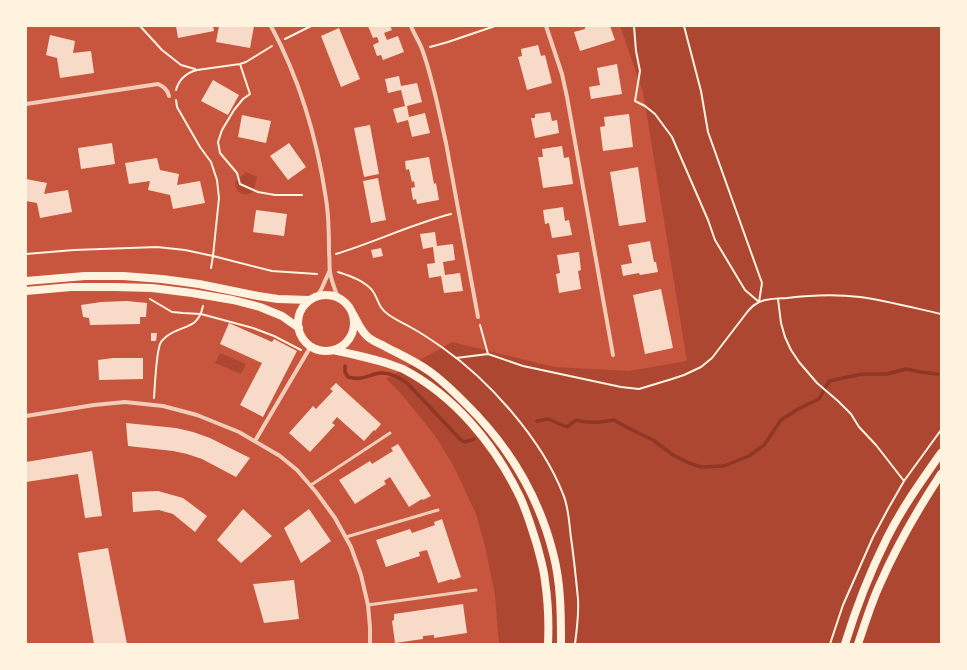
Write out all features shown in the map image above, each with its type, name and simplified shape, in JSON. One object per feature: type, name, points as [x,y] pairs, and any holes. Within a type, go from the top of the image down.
[{"type":"main road","points":[[26,281],[85,276],[130,276],[199,284],[258,296],[278,298],[313,298],[331,295],[345,302],[350,307],[366,335],[372,340],[404,356],[429,371],[474,411],[496,436],[521,473],[535,499],[553,554],[560,602],[560,644]]},
{"type":"main road","points":[[26,291],[70,287],[115,287],[152,288],[192,293],[233,300],[260,307],[282,316],[299,328]]},
{"type":"main road","points":[[313,298],[304,306],[298,320],[301,335],[309,350],[333,350],[348,341],[354,324],[353,314]]},
{"type":"main road","points":[[333,350],[402,368],[429,385],[454,406],[488,445],[505,469],[520,498],[533,532],[545,579],[548,613],[548,644]]},
{"type":"main road","points":[[844,644],[857,606],[887,538],[912,496],[941,453]]},
{"type":"main road","points":[[858,644],[879,585],[893,556],[919,507],[941,474]]},
{"type":"street","points":[[271,26],[291,68],[306,107],[318,153],[326,199],[330,272],[338,298]]},
{"type":"street","points":[[411,26],[422,49],[440,117],[478,317]]},
{"type":"street","points":[[546,26],[562,74],[567,97],[614,355]]},
{"type":"street","points":[[26,104],[158,84],[164,86],[169,96]]},
{"type":"street","points":[[313,298],[321,290],[330,272]]},
{"type":"street","points":[[255,441],[309,350]]},
{"type":"street","points":[[26,416],[94,405],[126,402],[163,406],[197,415],[239,432],[280,456],[297,470],[316,492],[335,518],[351,547],[362,575],[368,605],[370,644]]},
{"type":"lane","points":[[311,486],[390,433]]},
{"type":"lane","points":[[346,537],[438,510]]},
{"type":"lane","points":[[368,605],[476,590]]},
{"type":"path","points":[[140,26],[162,50],[181,65],[197,70]]},
{"type":"path","points":[[176,93],[177,86],[185,75],[190,72],[246,62],[279,42],[311,26]]},
{"type":"path","points":[[422,49],[495,26]]},
{"type":"path","points":[[634,26],[636,51],[640,71],[635,101],[655,114],[672,137],[718,245],[745,290],[758,302]]},
{"type":"path","points":[[684,26],[700,91],[708,132],[762,283],[758,302]]},
{"type":"path","points":[[240,64],[250,94],[243,99],[234,110],[222,130],[218,142],[220,152],[237,173],[240,184],[258,192],[275,196],[302,195]]},
{"type":"path","points":[[176,100],[181,113],[200,147],[211,162],[217,180],[219,198],[211,268]]},
{"type":"path","points":[[330,256],[356,248],[416,224],[459,212]]},
{"type":"path","points":[[26,254],[74,250],[157,247],[185,250],[272,271],[317,274]]},
{"type":"path","points":[[456,358],[488,354],[523,366],[621,387],[639,388],[684,375],[701,366],[712,358],[752,305],[758,302],[824,296],[859,297],[885,301],[941,314]]},
{"type":"path","points":[[145,297],[172,312],[201,314],[253,328],[309,350]]},
{"type":"path","points":[[778,299],[781,323],[785,337],[799,362],[817,383],[851,414],[859,427],[876,445],[904,481]]},
{"type":"path","points":[[153,405],[160,343],[173,332],[197,321],[203,306]]},
{"type":"path","points":[[478,317],[488,354]]},
{"type":"shaded area","points":[[620,26],[941,26],[941,644],[499,644],[495,595],[485,546],[476,514],[454,467],[436,437],[399,391],[386,379],[452,342],[554,367],[629,371],[687,361],[643,92]]},
{"type":"shaded area","points":[[246,172],[257,177],[253,192],[243,194],[236,189],[235,182]]},
{"type":"shaded area","points":[[220,353],[246,364],[241,374],[215,363]]},
{"type":"building","points":[[176,26],[213,26],[214,31],[178,38]]},
{"type":"building","points":[[219,26],[254,26],[250,48],[216,42]]},
{"type":"building","points":[[368,26],[390,26],[392,30],[384,33],[387,40],[398,36],[404,52],[383,60],[381,55],[377,56],[373,45],[379,42],[377,37],[373,38]]},
{"type":"building","points":[[585,26],[610,26],[615,40],[580,51],[574,32],[585,29]]},
{"type":"building","points":[[339,28],[360,79],[341,87],[321,36]]},
{"type":"building","points":[[50,35],[75,41],[73,53],[91,51],[94,73],[60,78],[57,58],[46,55]]},
{"type":"building","points":[[538,45],[541,56],[545,55],[552,83],[527,90],[518,57],[522,56],[521,49]]},
{"type":"building","points":[[617,64],[622,94],[591,99],[589,87],[600,85],[597,68]]},
{"type":"building","points":[[399,76],[401,86],[417,83],[422,102],[407,106],[409,117],[425,113],[430,133],[412,137],[408,120],[397,123],[393,109],[405,106],[401,90],[388,93],[385,79]]},
{"type":"building","points":[[213,80],[239,95],[228,115],[201,101]]},
{"type":"building","points":[[550,112],[552,121],[557,120],[559,133],[535,138],[531,118],[535,118],[535,114]]},
{"type":"building","points":[[629,114],[633,147],[603,151],[600,127],[605,126],[604,117]]},
{"type":"building","points":[[242,115],[271,121],[266,143],[238,137]]},
{"type":"building","points":[[370,125],[379,174],[364,177],[354,128]]},
{"type":"building","points":[[112,143],[115,164],[81,169],[78,148]]},
{"type":"building","points":[[289,143],[306,167],[288,180],[270,156]]},
{"type":"building","points":[[562,146],[564,158],[569,157],[573,184],[543,188],[538,157],[543,157],[542,149]]},
{"type":"building","points":[[429,157],[434,184],[436,183],[439,200],[417,204],[416,199],[413,200],[411,188],[415,187],[414,181],[412,182],[409,169],[406,170],[405,161]]},
{"type":"building","points":[[157,158],[160,170],[179,174],[177,185],[200,181],[205,203],[173,209],[170,195],[148,190],[150,181],[129,184],[125,163]]},
{"type":"building","points":[[638,167],[646,222],[619,226],[610,172]]},
{"type":"building","points":[[378,178],[386,220],[371,223],[363,181]]},
{"type":"building","points":[[26,179],[47,183],[44,194],[68,190],[72,212],[40,218],[37,203],[26,201]]},
{"type":"building","points":[[563,207],[565,221],[569,220],[572,235],[552,238],[549,223],[545,224],[543,210]]},
{"type":"building","points":[[256,210],[287,214],[284,236],[253,232]]},
{"type":"building","points":[[435,232],[437,246],[453,244],[455,260],[443,262],[445,275],[460,273],[463,291],[444,293],[441,276],[429,278],[427,264],[435,263],[433,247],[423,249],[420,234]]},
{"type":"building","points":[[650,241],[654,262],[656,262],[658,272],[623,276],[621,265],[632,263],[628,245]]},
{"type":"building","points":[[381,248],[383,256],[373,258],[371,250]]},
{"type":"building","points":[[579,252],[581,270],[578,271],[581,289],[559,293],[556,274],[560,273],[557,255]]},
{"type":"building","points":[[661,289],[673,348],[645,354],[633,295]]},
{"type":"building","points":[[127,301],[147,303],[146,317],[140,317],[140,324],[90,325],[89,318],[83,317],[81,305],[101,302]]},
{"type":"building","points":[[229,323],[272,342],[274,339],[297,351],[263,417],[240,405],[262,363],[220,344]]},
{"type":"building","points":[[151,333],[157,333],[156,341],[151,341]]},
{"type":"building","points":[[113,358],[143,358],[143,379],[99,380],[98,360]]},
{"type":"building","points":[[336,383],[381,424],[364,441],[337,417],[332,423],[335,425],[310,452],[289,433],[313,406],[316,409],[333,391],[330,389]]},
{"type":"building","points":[[126,423],[176,428],[193,432],[210,438],[250,458],[236,477],[202,459],[187,454],[128,446]]},
{"type":"building","points":[[398,444],[431,496],[423,500],[422,499],[409,507],[390,477],[384,481],[386,484],[355,504],[339,480],[370,461],[372,464],[393,451],[391,448]]},
{"type":"building","points":[[92,451],[102,516],[85,518],[78,474],[26,482],[26,462]]},
{"type":"building","points":[[158,491],[183,498],[207,516],[195,532],[173,514],[159,510],[133,512],[132,492]]},
{"type":"building","points":[[243,509],[272,536],[241,563],[217,540]]},
{"type":"building","points":[[309,509],[331,541],[301,563],[284,528]]},
{"type":"building","points":[[442,519],[461,577],[438,583],[427,550],[419,552],[420,556],[386,567],[376,540],[410,529],[412,533],[435,525],[434,522]]},
{"type":"building","points":[[108,548],[127,644],[94,644],[78,553]]},
{"type":"building","points":[[294,580],[299,619],[264,623],[253,584]]},
{"type":"building","points":[[463,604],[467,633],[434,638],[434,635],[423,636],[423,639],[395,643],[392,621],[394,620],[394,614]]},
{"type":"waterway","points":[[345,366],[345,372],[348,377],[361,378],[384,373],[391,374],[401,379],[407,383],[461,440],[465,442],[474,439]]},
{"type":"waterway","points":[[537,421],[548,419],[567,427],[576,420],[590,422],[614,420],[653,440],[673,455],[689,463],[701,467],[724,466],[749,456],[764,445],[781,420],[800,408],[819,399],[829,381],[862,374],[887,374],[906,369],[938,374]]}]
